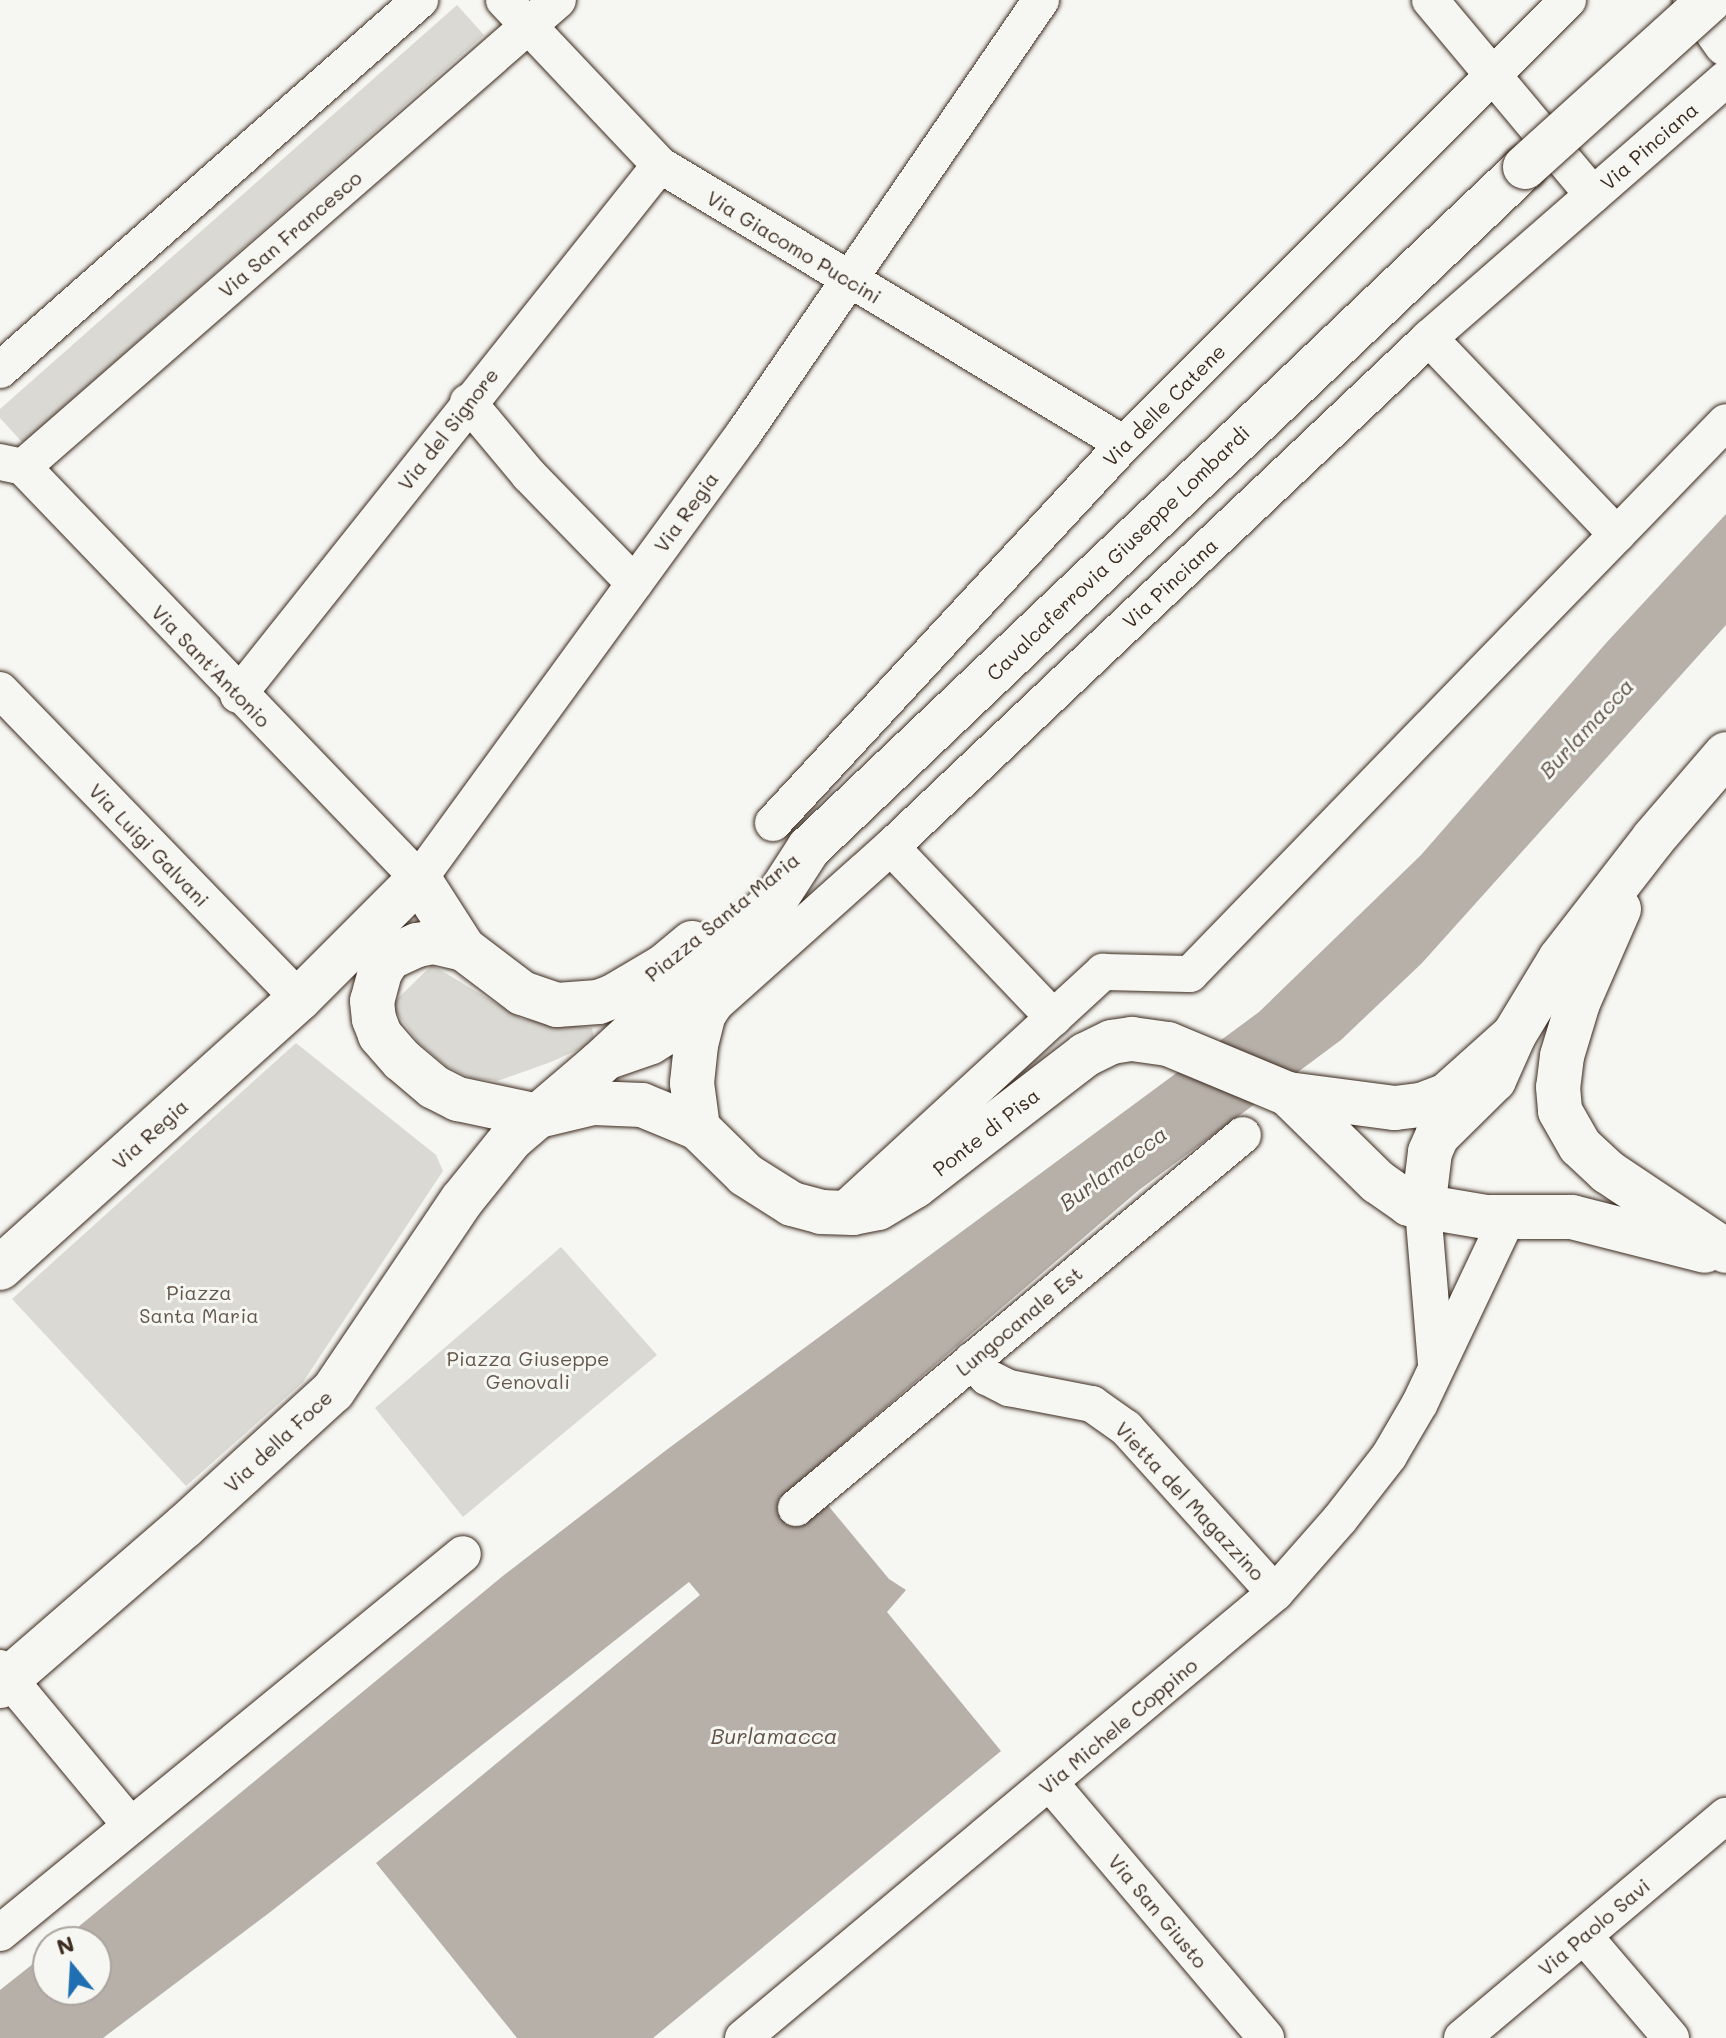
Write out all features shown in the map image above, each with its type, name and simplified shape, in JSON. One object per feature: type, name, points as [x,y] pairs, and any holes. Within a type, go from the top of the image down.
[{"type":"street","points":[[0,370],[420,0]]},
{"type":"street","name":"Via Giacomo Puccini","points":[[504,0],[660,165],[1124,444]]},
{"type":"street","name":"Via San Francesco","points":[[12,465],[558,0]]},
{"type":"street","name":"Via Regia","points":[[0,1268],[299,999],[419,879],[850,280],[1041,0]]},
{"type":"street","points":[[1430,0],[1593,195]]},
{"type":"street","name":"Via delle Catene","points":[[773,823],[1124,444],[1568,0]]},
{"type":"street","points":[[1695,0],[1726,44]]},
{"type":"street","name":"Cavalcaferrovia Giuseppe Lombardi","points":[[538,1116],[774,902],[809,848],[1525,167],[1710,0]]},
{"type":"street","name":"Via Pinciana","points":[[600,1063],[652,1046],[704,1014],[891,847],[1429,338],[1726,79]]},
{"type":"street","name":"Via del Signore","points":[[238,695],[468,402],[660,165]]},
{"type":"street","points":[[1429,338],[1617,535]]},
{"type":"street","points":[[468,402],[529,475],[634,583]]},
{"type":"street","points":[[842,1212],[1103,972],[1190,974],[1726,422]]},
{"type":"street","name":"Via Sant'Antonio","points":[[12,465],[419,879]]},
{"type":"street","name":"Via Luigi Galvani","points":[[0,690],[299,999]]},
{"type":"street","points":[[1423,1209],[1432,1145],[1443,1129],[1494,1080],[1514,1035],[1560,959],[1653,839],[1726,754]]},
{"type":"street","points":[[1653,839],[1578,1003],[1559,1070],[1559,1102],[1571,1133],[1590,1156],[1726,1254]]},
{"type":"street","points":[[891,847],[1054,1018]]},
{"type":"street","name":"Piazza Santa Maria","points":[[419,879],[464,949],[522,993],[557,1005],[598,1002],[663,967],[809,848]]},
{"type":"street","points":[[698,1128],[693,1059],[704,1014],[774,902]]},
{"type":"street","points":[[464,949],[433,942],[389,958],[380,972],[372,1001],[374,1019],[390,1048],[446,1094],[486,1107],[538,1116],[593,1103],[618,1102],[670,1114],[698,1128]]},
{"type":"street","name":"Via Regia","points":[[299,999],[389,958]]},
{"type":"street","points":[[1288,1094],[1382,1108],[1421,1105],[1462,1083],[1514,1035]]},
{"type":"street","name":"Ponte di Pisa","points":[[698,1128],[730,1161],[777,1196],[806,1209],[864,1211],[894,1200],[940,1169],[1085,1055],[1103,1045],[1132,1039],[1168,1044],[1288,1094]]},
{"type":"street","points":[[1288,1094],[1378,1182],[1395,1196],[1423,1209],[1508,1217],[1572,1217],[1726,1254]]},
{"type":"street","name":"Via della Foce","points":[[3,1678],[185,1526],[333,1391],[475,1182],[511,1139],[538,1116]]},
{"type":"street","name":"Lungocanale Est","points":[[796,1508],[1243,1135]]},
{"type":"street","name":"Via Michele Coppino","points":[[1423,1209],[1436,1364]]},
{"type":"street","name":"Via Michele Coppino","points":[[743,2038],[1275,1593],[1375,1477],[1420,1403],[1508,1217]]},
{"type":"street","name":"Vietta del Magazzino","points":[[972,1360],[987,1377],[1009,1388],[1092,1404],[1126,1428],[1275,1593]]},
{"type":"street","points":[[0,1933],[463,1554]]},
{"type":"street","points":[[3,1678],[131,1826]]},
{"type":"street","name":"Via San Giusto","points":[[1050,1783],[1266,2038]]},
{"type":"street","name":"Via Paolo Savi","points":[[1462,2038],[1726,1816]]},
{"type":"street","points":[[1584,1936],[1671,2038]]},
{"type":"green space","points":[[457,5],[484,35],[23,443],[0,418],[0,409]]},
{"type":"green space","points":[[432,965],[522,1019],[592,1028],[595,1042],[497,1081],[471,1078],[446,1066],[418,1042],[391,1005]]},
{"type":"green space","name":"Piazza Santa Maria","points":[[296,1043],[436,1155],[443,1171],[303,1382],[186,1486],[12,1299]]},
{"type":"green space","name":"Piazza Giuseppe Genovali","points":[[561,1247],[657,1355],[463,1517],[375,1408]]},
{"type":"water","name":"Burlamacca","points":[[1726,514],[1726,625],[1422,963],[1341,1040],[1139,1190],[780,1498],[800,1525],[826,1503],[889,1579],[906,1590],[887,1612],[1001,1751],[653,2038],[517,2038],[376,1863],[700,1595],[689,1582],[269,1913],[103,2038],[0,2038],[0,1990],[32,1965],[32,2006],[112,2006],[112,1926],[79,1926],[504,1575],[669,1448],[1259,1012],[1421,855],[1607,642]]}]
